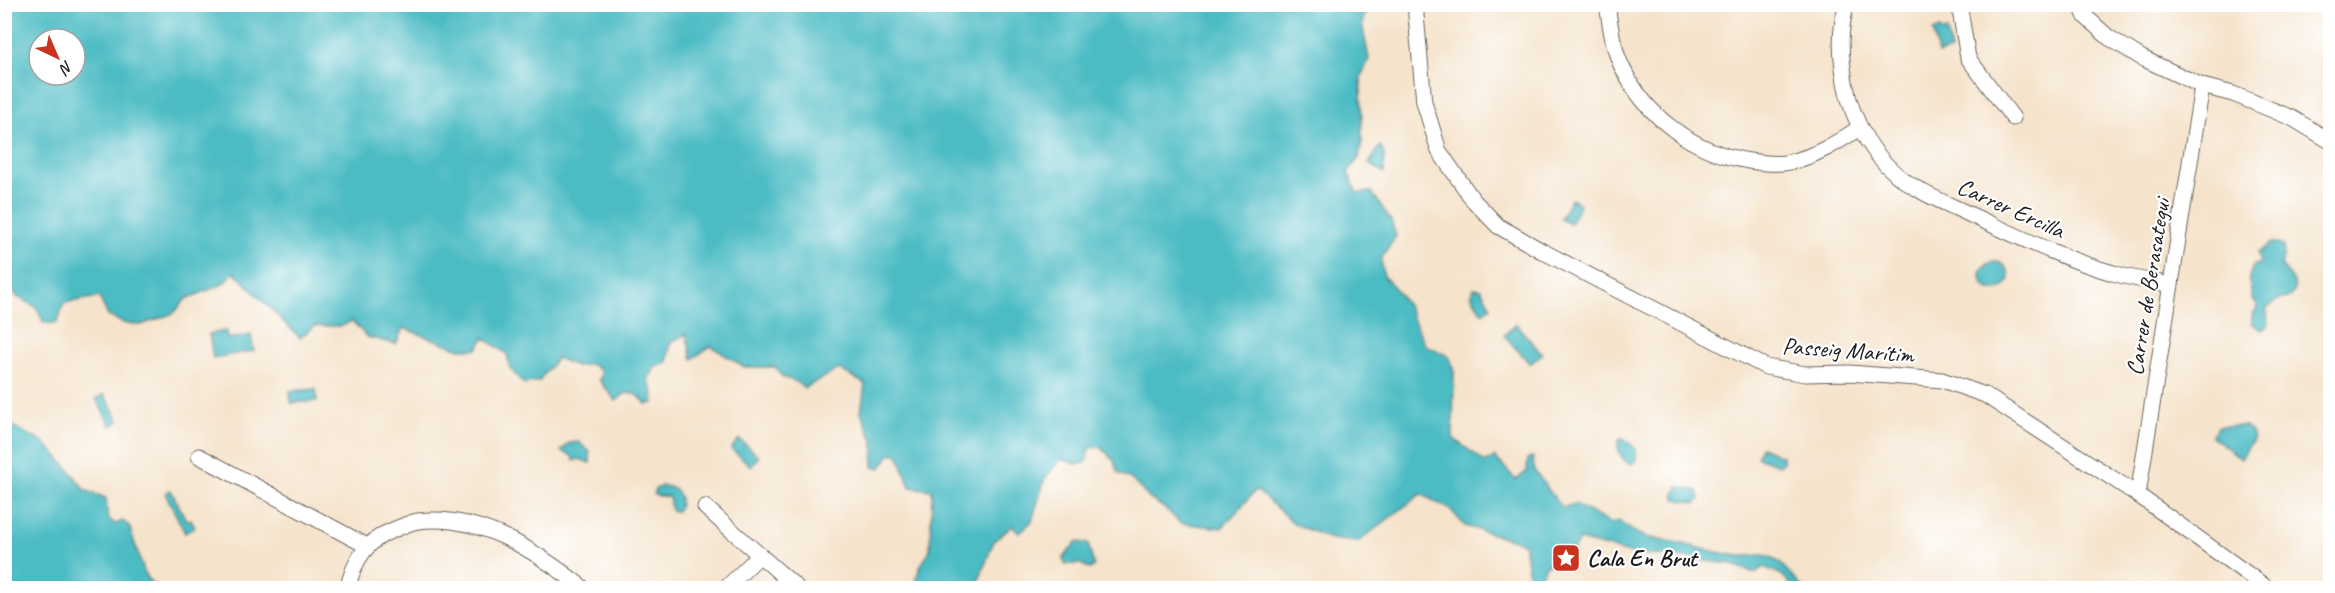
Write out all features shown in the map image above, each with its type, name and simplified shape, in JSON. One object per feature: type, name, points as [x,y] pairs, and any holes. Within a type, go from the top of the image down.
[{"type":"street","name":"Passeig Marítim","points":[[1415,4],[1424,102],[1440,151],[1473,200],[1498,226],[1766,367],[1805,374],[1849,373],[1942,380],[1985,395],[2138,495],[2266,588]]},
{"type":"street","points":[[1606,4],[1620,64],[1636,94],[1656,116],[1706,150],[1727,157],[1762,163],[1787,163],[1819,153],[1859,128]]},
{"type":"street","name":"Carrer Ercilla","points":[[1847,4],[1840,45],[1844,81],[1859,128],[1880,158],[1898,176],[1932,197],[2050,251],[2114,274],[2171,285]]},
{"type":"street","points":[[1959,4],[1968,58],[2013,118]]},
{"type":"street","points":[[2080,4],[2086,16],[2108,37],[2142,58],[2202,86],[2233,94],[2292,117],[2331,141]]},
{"type":"street","name":"Carrer de Berasategui","points":[[2138,495],[2202,86]]},
{"type":"street","points":[[199,456],[367,546]]},
{"type":"street","points":[[705,507],[796,587]]},
{"type":"street","points":[[348,588],[354,565],[367,546],[384,533],[416,521],[444,519],[485,528],[561,570],[583,588]]},
{"type":"street","points":[[726,588],[760,555]]},
{"type":"water","points":[[4,5],[1367,5],[1362,24],[1369,59],[1361,77],[1362,141],[1359,158],[1348,172],[1357,193],[1372,192],[1391,221],[1396,236],[1381,259],[1384,277],[1408,307],[1425,345],[1449,356],[1454,369],[1453,438],[1485,462],[1495,457],[1516,480],[1527,471],[1528,458],[1533,457],[1534,470],[1562,508],[1575,504],[1611,524],[1619,521],[1639,534],[1654,539],[1728,555],[1768,556],[1782,565],[1802,587],[1794,588],[1782,575],[1764,567],[1755,573],[1730,564],[1672,556],[1634,554],[1579,540],[1566,557],[1546,565],[1539,579],[1529,577],[1524,543],[1465,526],[1451,510],[1421,494],[1358,542],[1331,539],[1295,524],[1256,490],[1222,528],[1180,523],[1167,510],[1150,499],[1131,479],[1118,473],[1114,461],[1101,447],[1089,448],[1086,463],[1077,464],[1061,459],[1045,478],[1032,521],[1019,533],[1012,526],[994,541],[976,588],[915,588],[919,569],[930,549],[932,490],[910,487],[898,454],[890,454],[880,469],[873,467],[874,443],[861,412],[865,384],[839,369],[804,388],[795,381],[782,377],[776,367],[744,367],[711,346],[692,359],[686,334],[671,342],[667,363],[656,366],[648,380],[654,403],[646,404],[638,395],[626,393],[616,401],[599,380],[602,372],[591,364],[576,366],[557,358],[539,381],[524,384],[510,369],[507,354],[484,338],[477,349],[460,349],[403,328],[396,344],[367,337],[352,321],[342,326],[314,326],[300,338],[234,272],[223,284],[186,299],[174,313],[141,325],[126,324],[108,316],[99,297],[64,303],[57,323],[44,323],[36,307],[17,297],[5,279]]},
{"type":"water","points":[[1940,29],[1941,32],[1947,31],[1951,51],[1938,54],[1933,31]]},
{"type":"water","points":[[1380,146],[1384,153],[1384,173],[1369,164]]},
{"type":"water","points":[[1571,199],[1580,204],[1570,224],[1560,219]]},
{"type":"water","points":[[2271,243],[2283,246],[2284,255],[2280,266],[2293,280],[2294,292],[2291,297],[2278,300],[2266,309],[2269,323],[2261,330],[2252,323],[2252,315],[2257,309],[2256,302],[2252,300],[2249,277],[2253,266],[2260,263],[2258,253]]},
{"type":"water","points":[[1995,262],[2005,266],[2009,276],[2005,286],[1995,290],[1985,286],[1981,276],[1985,266]]},
{"type":"water","points":[[1474,288],[1481,289],[1491,307],[1482,313],[1471,295]]},
{"type":"water","points":[[1516,324],[1542,354],[1530,364],[1504,335]]},
{"type":"water","points":[[226,331],[227,339],[251,335],[254,351],[213,358],[209,334]]},
{"type":"water","points":[[316,389],[317,401],[291,403],[290,391]]},
{"type":"water","points":[[104,394],[119,421],[111,426],[96,399]]},
{"type":"water","points":[[5,418],[14,427],[45,443],[85,490],[106,498],[108,518],[115,524],[123,521],[129,526],[144,571],[154,588],[5,588]]},
{"type":"water","points":[[2219,426],[2245,426],[2251,430],[2253,440],[2241,458],[2211,436]]},
{"type":"water","points":[[1624,438],[1636,449],[1636,461],[1631,464],[1625,461],[1619,452],[1618,441]]},
{"type":"water","points":[[739,439],[759,456],[751,466],[731,449]]},
{"type":"water","points":[[579,442],[590,452],[590,463],[579,459],[574,461],[572,456],[561,451],[569,443]]},
{"type":"water","points":[[1761,447],[1782,456],[1783,462],[1779,465],[1757,457]]},
{"type":"water","points":[[662,486],[672,488],[678,493],[680,505],[678,510],[674,512],[671,510],[669,497],[654,495],[654,490]]},
{"type":"water","points":[[1678,487],[1698,491],[1700,499],[1696,503],[1675,499]]},
{"type":"water","points":[[171,490],[186,520],[191,519],[195,527],[185,533],[165,493]]},
{"type":"water","points":[[1076,542],[1088,543],[1094,566],[1090,569],[1081,564],[1066,564],[1063,559]]},
{"type":"place","name":"Cala En Brut","points":[[1566,558]]}]
